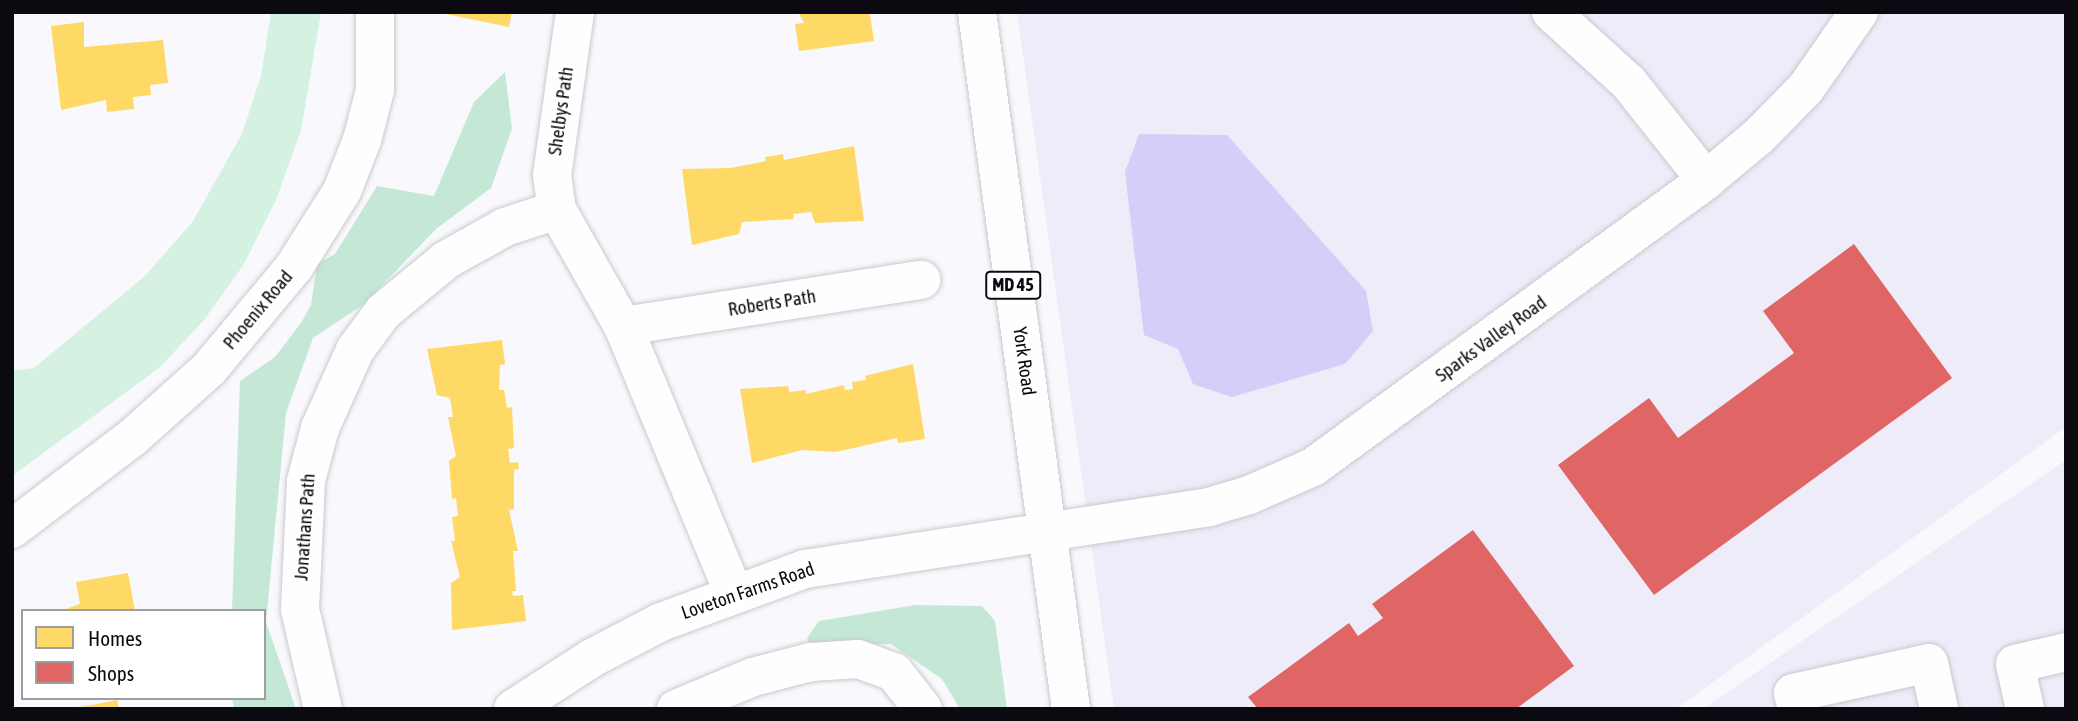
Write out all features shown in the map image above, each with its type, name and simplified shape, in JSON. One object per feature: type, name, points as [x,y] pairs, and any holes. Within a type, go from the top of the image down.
[{"type":"street","name":"Phoenix Road","points":[[12,529],[132,438],[209,369],[294,267],[342,191],[362,140],[375,90],[375,12]]},
{"type":"street","name":"Shelbys Path","points":[[557,210],[552,174],[575,12]]},
{"type":"street","name":"York Road","points":[[977,12],[1070,709]]},
{"type":"street","points":[[1551,12],[1629,83],[1706,180]]},
{"type":"street","name":"Sparks Valley Road","points":[[1047,534],[1209,507],[1250,495],[1313,467],[1706,180],[1759,136],[1807,88],[1859,12]]},
{"type":"street","points":[[557,210],[623,326],[733,592]]},
{"type":"street","name":"Jonathans Path","points":[[323,709],[300,609],[306,481],[320,428],[355,350],[383,312],[446,260],[506,227],[557,210]]},
{"type":"street","name":"Roberts Path","points":[[623,326],[921,280]]},
{"type":"street","name":"Loveton Farms Road","points":[[513,709],[592,659],[733,592],[805,569],[860,558],[1047,534]]},
{"type":"street","points":[[2025,709],[2015,664],[2066,652]]},
{"type":"street","points":[[676,709],[765,674],[811,662],[858,659],[894,672],[923,709]]},
{"type":"street","points":[[1797,709],[1793,692],[1929,663],[1939,709]]},
{"type":"shaded area","points":[[1017,12],[2066,12],[2066,427],[1676,709],[1114,709]]},
{"type":"shaded area","points":[[1139,134],[1227,135],[1366,291],[1373,331],[1345,364],[1232,397],[1193,384],[1178,349],[1144,335],[1125,172]]},
{"type":"shaded area","points":[[2066,460],[2066,709],[1703,709]]},
{"type":"green space","points":[[271,12],[321,12],[301,130],[276,200],[244,264],[204,320],[159,368],[12,476],[12,371],[34,368],[145,276],[193,221],[242,134],[261,76]]},
{"type":"green space","points":[[505,72],[512,129],[491,188],[436,229],[364,304],[313,338],[286,413],[266,622],[266,609],[232,609],[240,381],[275,357],[301,323],[311,305],[317,264],[335,254],[377,186],[434,196],[474,102]]},
{"type":"green space","points":[[915,605],[982,606],[995,621],[1007,709],[960,709],[942,679],[891,644],[810,645],[807,638],[819,621]]},
{"type":"green space","points":[[266,622],[296,709],[234,709],[232,700],[266,700]]},
{"type":"building: Homes","points":[[436,12],[512,12],[509,27]]},
{"type":"building: Homes","points":[[798,12],[865,12],[870,15],[874,41],[799,51],[795,24],[804,23]]},
{"type":"building: Homes","points":[[84,22],[84,47],[163,40],[168,83],[150,85],[151,95],[133,97],[134,109],[107,112],[106,100],[61,110],[51,26]]},
{"type":"building: Homes","points":[[854,146],[864,221],[815,223],[811,212],[793,214],[794,219],[742,222],[739,234],[692,245],[682,169],[731,168],[766,161],[765,157],[783,154],[784,160]]},
{"type":"building: Homes","points":[[502,340],[505,364],[500,365],[499,390],[504,390],[507,408],[512,407],[514,448],[508,449],[510,463],[518,462],[519,469],[514,470],[514,509],[509,510],[518,551],[513,551],[516,591],[512,591],[513,596],[523,595],[526,621],[452,630],[451,583],[460,577],[451,541],[455,541],[452,517],[458,516],[456,498],[452,499],[449,461],[456,456],[448,417],[453,417],[450,398],[437,395],[427,349]]},
{"type":"building: Homes","points":[[913,364],[925,439],[898,443],[897,438],[836,452],[802,450],[752,463],[740,389],[788,386],[789,392],[806,390],[806,394],[844,385],[845,390],[853,389],[852,382],[866,380],[865,376]]},
{"type":"building: Homes","points":[[128,573],[135,609],[66,609],[80,604],[76,582]]},
{"type":"building: Homes","points":[[117,700],[119,709],[78,706],[92,705]]},
{"type":"building: Shops","points":[[1854,244],[1952,378],[1654,595],[1558,465],[1649,398],[1678,438],[1794,353],[1763,311]]},
{"type":"building: Shops","points":[[1473,530],[1574,666],[1516,709],[1258,709],[1248,697],[1349,623],[1358,636],[1383,618],[1372,604]]}]
